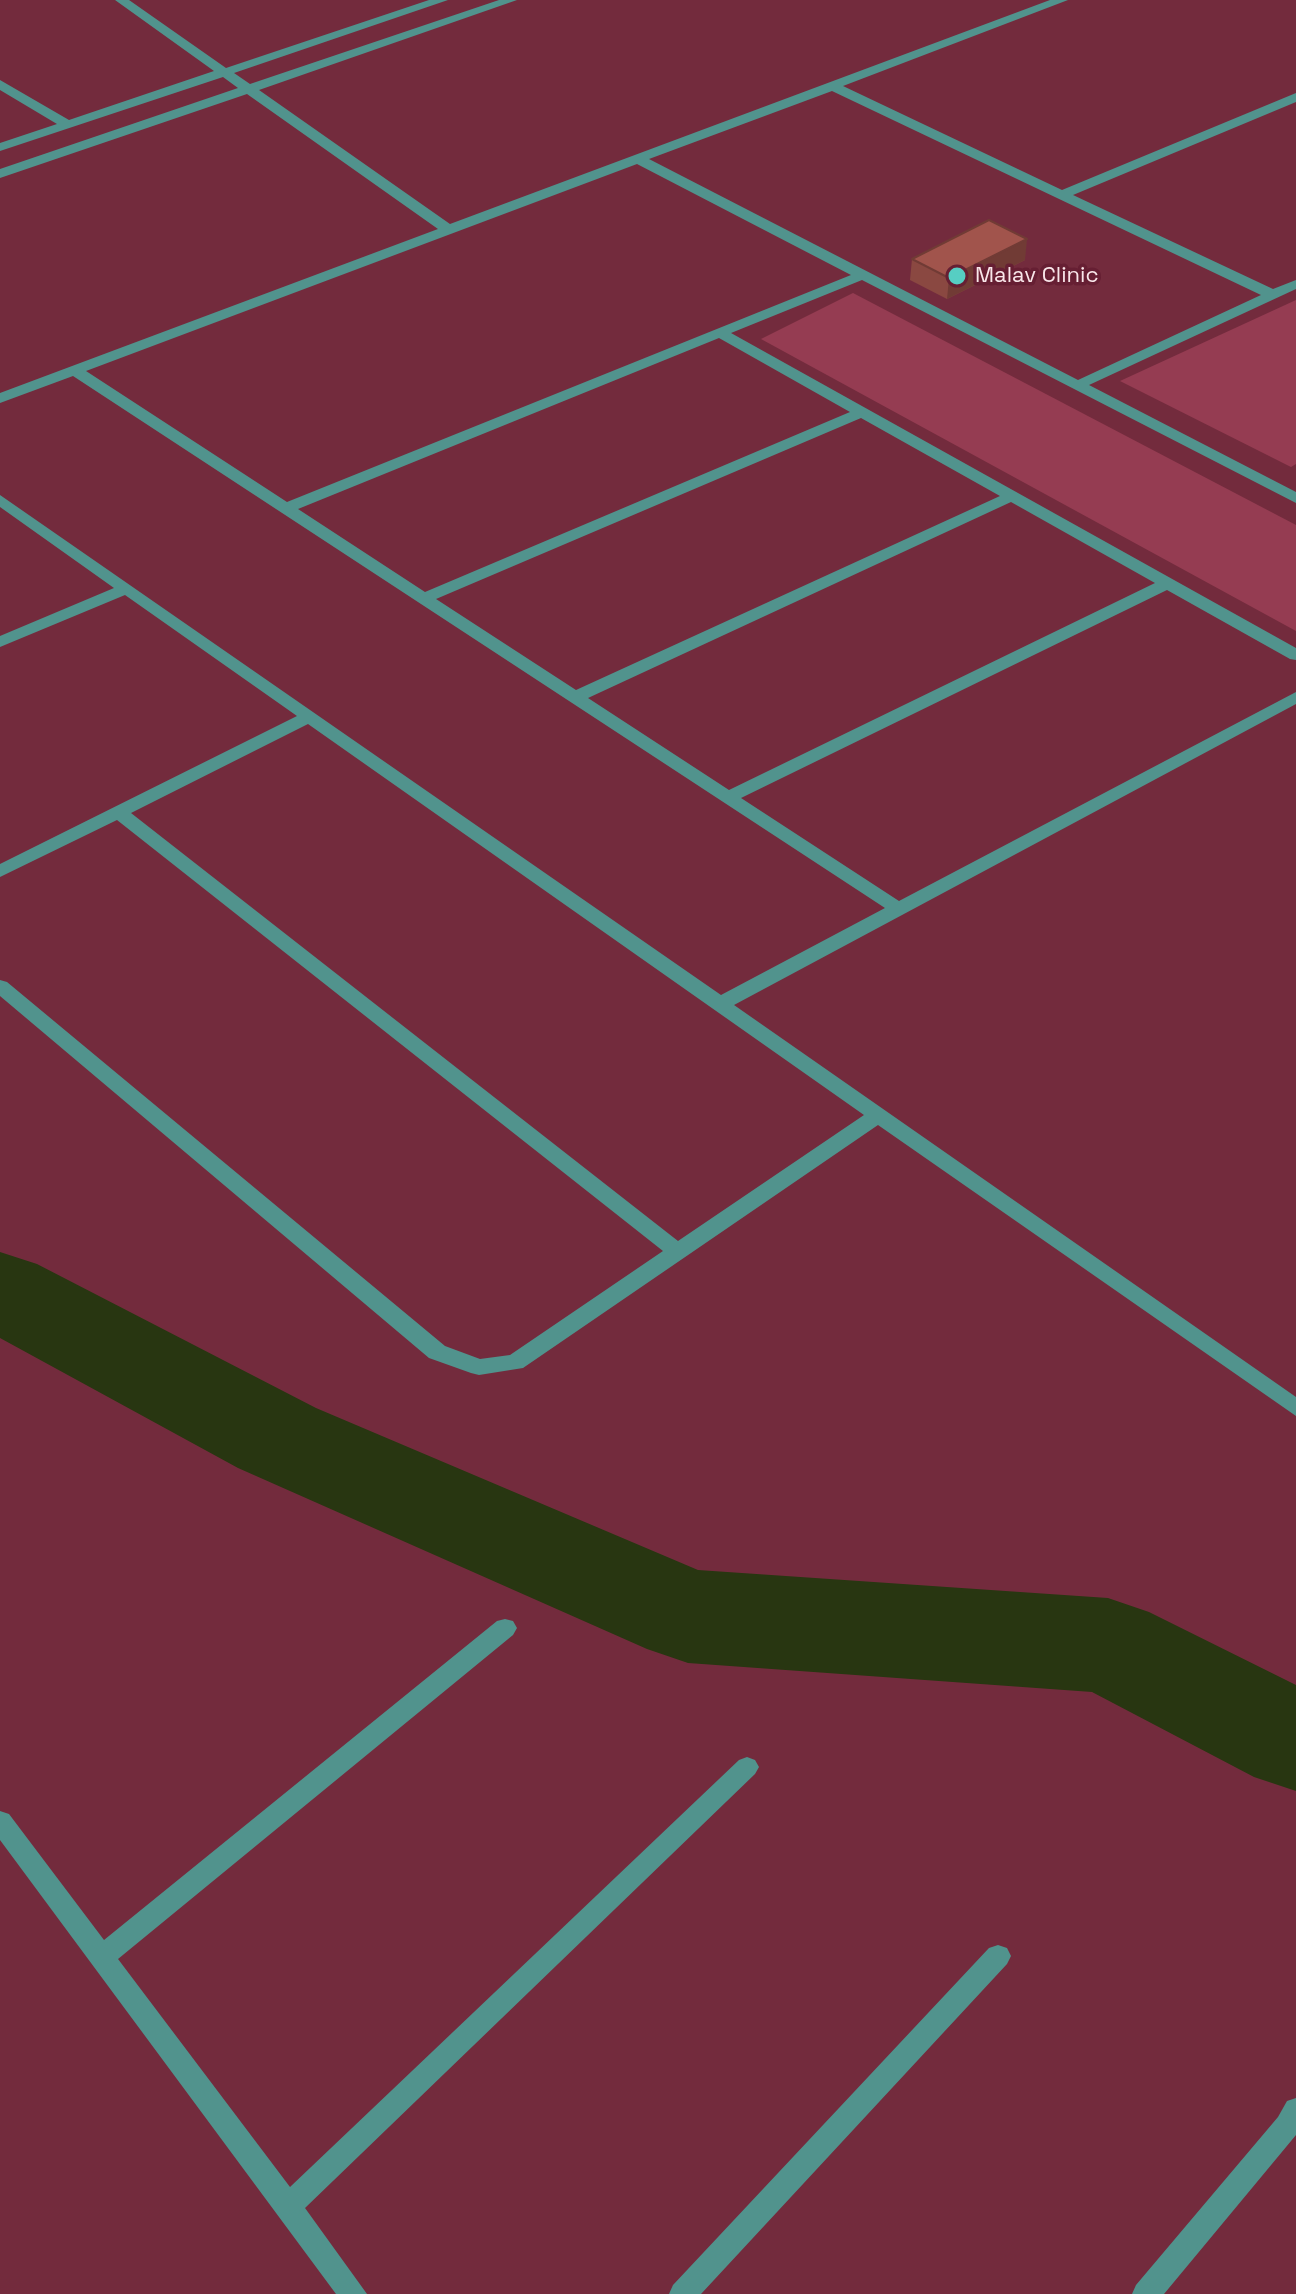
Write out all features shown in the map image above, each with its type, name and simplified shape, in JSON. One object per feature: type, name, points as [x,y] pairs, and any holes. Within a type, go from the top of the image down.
[{"type":"street","points":[[121,0],[449,230]]},
{"type":"street","points":[[0,147],[442,0]]},
{"type":"street","points":[[0,174],[511,0]]},
{"type":"street","points":[[0,398],[1062,0]]},
{"type":"street","points":[[0,84],[68,125]]},
{"type":"street","points":[[832,86],[1273,295]]},
{"type":"street","points":[[1062,195],[1296,97]]},
{"type":"street","points":[[638,159],[1296,498]]},
{"type":"street","points":[[286,508],[863,275]]},
{"type":"street","points":[[1078,385],[1296,284]]},
{"type":"street","points":[[720,333],[1296,655]]},
{"type":"street","points":[[75,370],[899,909]]},
{"type":"street","points":[[424,598],[863,412]]},
{"type":"street","points":[[575,697],[1012,496]]},
{"type":"street","points":[[0,500],[1296,1408]]},
{"type":"street","points":[[728,797],[1168,583]]},
{"type":"street","points":[[0,642],[127,588]]},
{"type":"street","points":[[720,1004],[1296,697]]},
{"type":"street","points":[[0,871],[310,716]]},
{"type":"street","points":[[118,812],[678,1252]]},
{"type":"street","points":[[0,986],[437,1352],[479,1367],[515,1362],[879,1115]]},
{"type":"street","points":[[102,1957],[505,1628]]},
{"type":"street","points":[[288,2207],[747,1767]]},
{"type":"street","points":[[0,1821],[353,2294]]},
{"type":"street","points":[[683,2294],[998,1956]]},
{"type":"street","points":[[1146,2294],[1287,2126],[1296,2110]]},
{"type":"shaded area","points":[[853,293],[1296,525],[1296,631],[761,339]]},
{"type":"shaded area","points":[[1296,300],[1296,464],[1291,467],[1120,381]]},
{"type":"building","points":[[989,220],[1027,239],[949,278],[912,259]]},
{"type":"waterway","points":[[0,1291],[277,1438],[688,1616],[1108,1646],[1296,1741]]},
{"type":"place","name":"Malav Clinic","points":[[957,276]]}]
